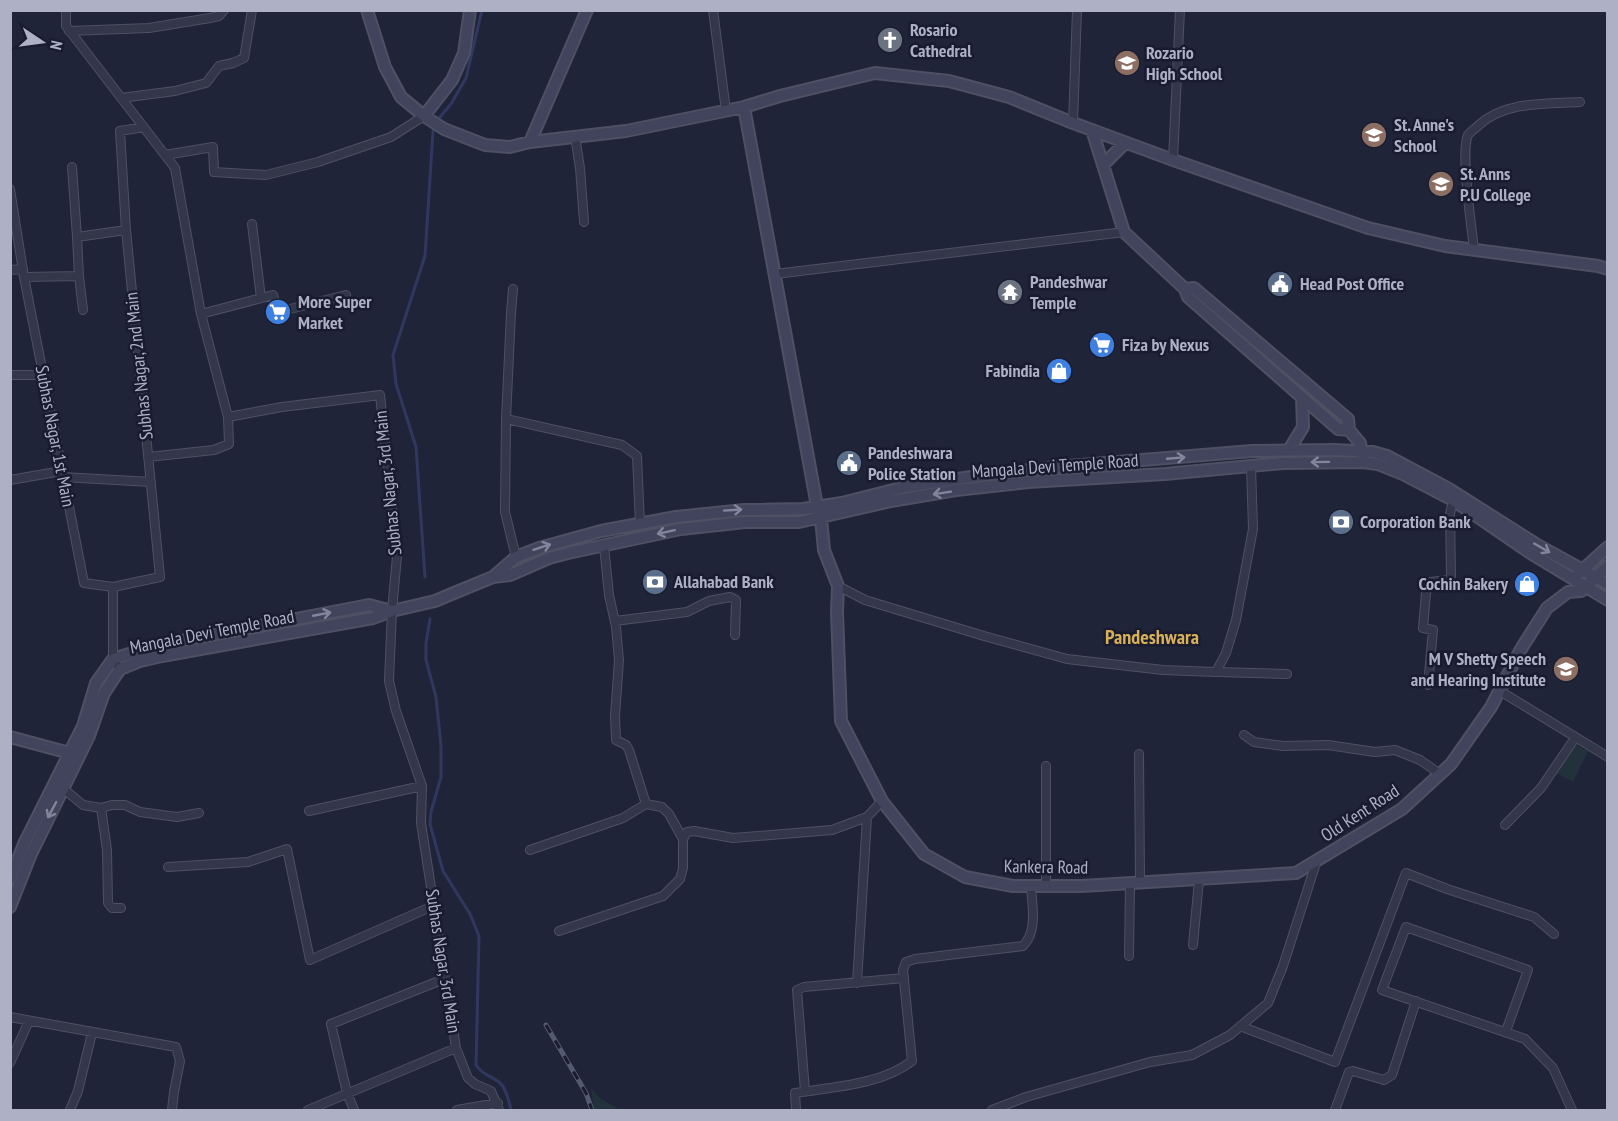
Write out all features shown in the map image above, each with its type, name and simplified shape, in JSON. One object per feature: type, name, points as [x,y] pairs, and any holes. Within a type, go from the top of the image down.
[{"type":"main road","points":[[367,10],[385,68],[400,96],[444,129],[477,143],[510,147],[530,142],[626,130],[744,107],[780,96],[875,74],[949,81],[1009,97],[1125,143],[1368,228],[1445,246],[1608,269]]},
{"type":"main road","points":[[424,116],[452,80],[464,53],[470,10]]},
{"type":"main road","points":[[530,142],[587,10]]},
{"type":"main road","points":[[744,107],[821,518],[824,550],[838,586]]},
{"type":"main road","points":[[1092,130],[1124,232],[1185,289],[1188,297],[1302,398],[1338,429],[1349,430]]},
{"type":"main road","points":[[1103,165],[1125,143]]},
{"type":"main road","points":[[1185,289],[1194,288],[1348,419],[1349,430],[1360,443],[1362,457],[1387,456],[1438,483],[1539,546],[1608,584]]},
{"type":"main road","points":[[1289,450],[1303,427],[1302,398]]},
{"type":"main road","name":"Mangala Devi Temple Road","points":[[10,907],[31,854],[64,789],[76,754],[104,693],[120,669],[162,656],[373,618],[435,601],[493,577],[510,575],[549,558],[681,529],[715,524],[798,522],[821,518],[905,488],[971,477],[1056,467],[1289,450],[1362,457],[1403,474],[1453,500],[1532,554],[1608,600]]},
{"type":"main road","name":"Mangala Devi Temple Road","points":[[493,577],[516,557],[539,548],[601,531],[713,512],[802,509],[1028,482],[1166,474],[1283,462],[1362,457]]},
{"type":"main road","points":[[601,531],[604,546]]},
{"type":"main road","points":[[1608,547],[1569,583],[1568,592],[1581,591],[1608,566]]},
{"type":"main road","name":"Kankera Road","points":[[838,586],[841,721],[882,801],[924,854],[964,877],[1013,886],[1199,880],[1296,873],[1318,859]]},
{"type":"main road","name":"Old Kent Road","points":[[1318,859],[1402,809],[1451,764],[1491,707],[1521,649],[1547,608],[1568,592]]},
{"type":"main road","name":"Mangala Devi Temple Road","points":[[10,879],[33,824],[76,754],[82,726],[96,683],[113,659],[155,646],[369,605],[392,611]]},
{"type":"main road","points":[[10,737],[76,754]]},
{"type":"street","points":[[66,10],[66,26],[69,31],[175,168],[201,314],[228,417],[229,444],[214,450],[148,457]]},
{"type":"street","points":[[69,31],[149,28],[219,16],[224,10]]},
{"type":"street","points":[[121,98],[176,91],[206,83],[219,66],[244,58],[252,10]]},
{"type":"street","points":[[713,10],[726,111]]},
{"type":"street","points":[[1073,123],[1077,10]]},
{"type":"street","points":[[1173,160],[1180,10]]},
{"type":"street","points":[[1474,250],[1466,178],[1468,135],[1487,118],[1521,105],[1580,102]]},
{"type":"street","points":[[165,155],[213,147],[214,172],[266,175],[318,162],[391,137],[424,116]]},
{"type":"street","name":"Subhas Nagar, 2nd Main","points":[[113,587],[160,577],[126,230],[120,131],[144,127]]},
{"type":"street","points":[[575,136],[584,222]]},
{"type":"street","points":[[72,167],[83,310]]},
{"type":"street","name":"Subhas Nagar, 1st Main","points":[[10,189],[23,273],[84,583],[113,587]]},
{"type":"street","points":[[252,224],[261,298]]},
{"type":"street","points":[[77,237],[126,230]]},
{"type":"street","points":[[775,274],[1124,232]]},
{"type":"street","points":[[10,270],[23,273],[80,276]]},
{"type":"street","points":[[513,289],[506,418],[505,512],[516,557]]},
{"type":"street","points":[[201,314],[273,295],[278,312],[346,295]]},
{"type":"street","points":[[10,375],[43,375]]},
{"type":"street","name":"Subhas Nagar, 3rd Main","points":[[228,417],[282,407],[380,395],[397,556],[389,681],[396,711],[422,786],[421,823],[456,1048],[468,1078],[491,1091],[499,1107]]},
{"type":"street","points":[[506,418],[622,445],[637,456],[640,524]]},
{"type":"street","points":[[1216,672],[1226,653],[1236,620],[1253,529],[1251,466]]},
{"type":"street","points":[[10,480],[63,474],[151,482]]},
{"type":"street","points":[[1428,685],[1433,630],[1424,628],[1426,593],[1430,582],[1448,580],[1451,576],[1450,514],[1453,500]]},
{"type":"street","points":[[604,546],[619,660],[615,738],[617,742],[626,745],[629,750],[646,804]]},
{"type":"street","points":[[838,586],[865,600],[1067,659],[1163,670],[1287,674]]},
{"type":"street","points":[[113,587],[113,659],[120,669]]},
{"type":"street","points":[[615,621],[687,612],[709,601],[730,597],[736,600],[735,635]]},
{"type":"street","points":[[1500,691],[1608,757]]},
{"type":"street","points":[[1244,735],[1254,742],[1283,746],[1328,745],[1375,752],[1395,750],[1420,760],[1440,774]]},
{"type":"street","points":[[1505,825],[1541,788],[1575,738]]},
{"type":"street","points":[[1129,956],[1135,883],[1139,754]]},
{"type":"street","points":[[1046,766],[1046,886]]},
{"type":"street","points":[[309,811],[422,786]]},
{"type":"street","points":[[64,789],[83,805],[101,808],[112,805],[125,806],[140,812],[177,817],[199,813]]},
{"type":"street","points":[[683,839],[687,832],[694,831],[734,838],[832,830],[867,817],[882,801]]},
{"type":"street","points":[[530,850],[623,818],[646,804],[662,807],[669,814],[683,839],[683,868],[680,879],[663,896],[559,931]]},
{"type":"street","points":[[101,808],[107,850],[108,903],[112,908],[121,908]]},
{"type":"street","points":[[857,983],[867,817]]},
{"type":"street","points":[[168,867],[248,862],[287,849],[310,960],[435,905]]},
{"type":"street","points":[[992,1110],[1026,1096],[1150,1062],[1192,1055],[1230,1035],[1268,1003],[1283,966],[1318,859]]},
{"type":"street","points":[[1240,1026],[1335,1062],[1406,873],[1447,889],[1534,917],[1554,934]]},
{"type":"street","points":[[1193,945],[1199,880]]},
{"type":"street","points":[[795,1110],[795,1093],[874,1079],[905,1067],[912,1061],[903,970],[906,962],[1023,946],[1029,940],[1033,927],[1031,886]]},
{"type":"street","points":[[1506,1031],[1527,970],[1406,927],[1382,990],[1524,1039],[1553,1068],[1572,1110]]},
{"type":"street","points":[[805,1092],[797,990],[804,987],[904,978]]},
{"type":"street","points":[[354,1110],[347,1093],[331,1024],[444,979]]},
{"type":"street","points":[[1335,1110],[1349,1072],[1353,1071],[1383,1080],[1387,1080],[1392,1075],[1416,1001]]},
{"type":"street","points":[[10,1017],[176,1047],[180,1061],[172,1110]]},
{"type":"street","points":[[10,1064],[29,1021]]},
{"type":"street","points":[[70,1110],[78,1091],[92,1033]]},
{"type":"street","points":[[308,1110],[456,1048]]},
{"type":"street","points":[[457,1110],[499,1107]]},
{"type":"shaded area","points":[[1573,743],[1588,751],[1573,782],[1556,773]]},
{"type":"shaded area","points":[[591,1088],[600,1098],[620,1110],[594,1110]]},
{"type":"waterway","points":[[440,117],[451,104],[466,78],[482,10]]},
{"type":"waterway","points":[[425,577],[416,447],[396,384],[393,355],[425,256],[433,131]]},
{"type":"waterway","points":[[430,619],[426,660],[436,697],[441,746],[441,777],[430,824],[443,871],[470,914],[479,936],[476,1065],[502,1086],[511,1110]]},
{"type":"railway","points":[[546,1025],[586,1093],[592,1110]]},
{"type":"place","name":"Rosario Cathedral","points":[[890,40]]},
{"type":"place","name":"Rozario High School","points":[[1127,63]]},
{"type":"place","name":"St. Anne's School","points":[[1374,135]]},
{"type":"place","name":"St. Anns P.U College","points":[[1441,184]]},
{"type":"place","name":"Head Post Office","points":[[1280,284]]},
{"type":"place","name":"Pandeshwar Temple","points":[[1010,292]]},
{"type":"place","name":"More Super Market","points":[[278,312]]},
{"type":"place","name":"Fiza by Nexus","points":[[1102,345]]},
{"type":"place","name":"Fabindia","points":[[1059,371]]},
{"type":"place","name":"Pandeshwara Police Station","points":[[849,463]]},
{"type":"place","name":"Corporation Bank","points":[[1341,522]]},
{"type":"place","name":"Allahabad Bank","points":[[655,582]]},
{"type":"place","name":"Cochin Bakery","points":[[1527,584]]},
{"type":"place","name":"M V Shetty Speech and Hearing Institute","points":[[1566,669]]},
{"type":"district","name":"Pandeshwara","points":[[1152,637]]}]
